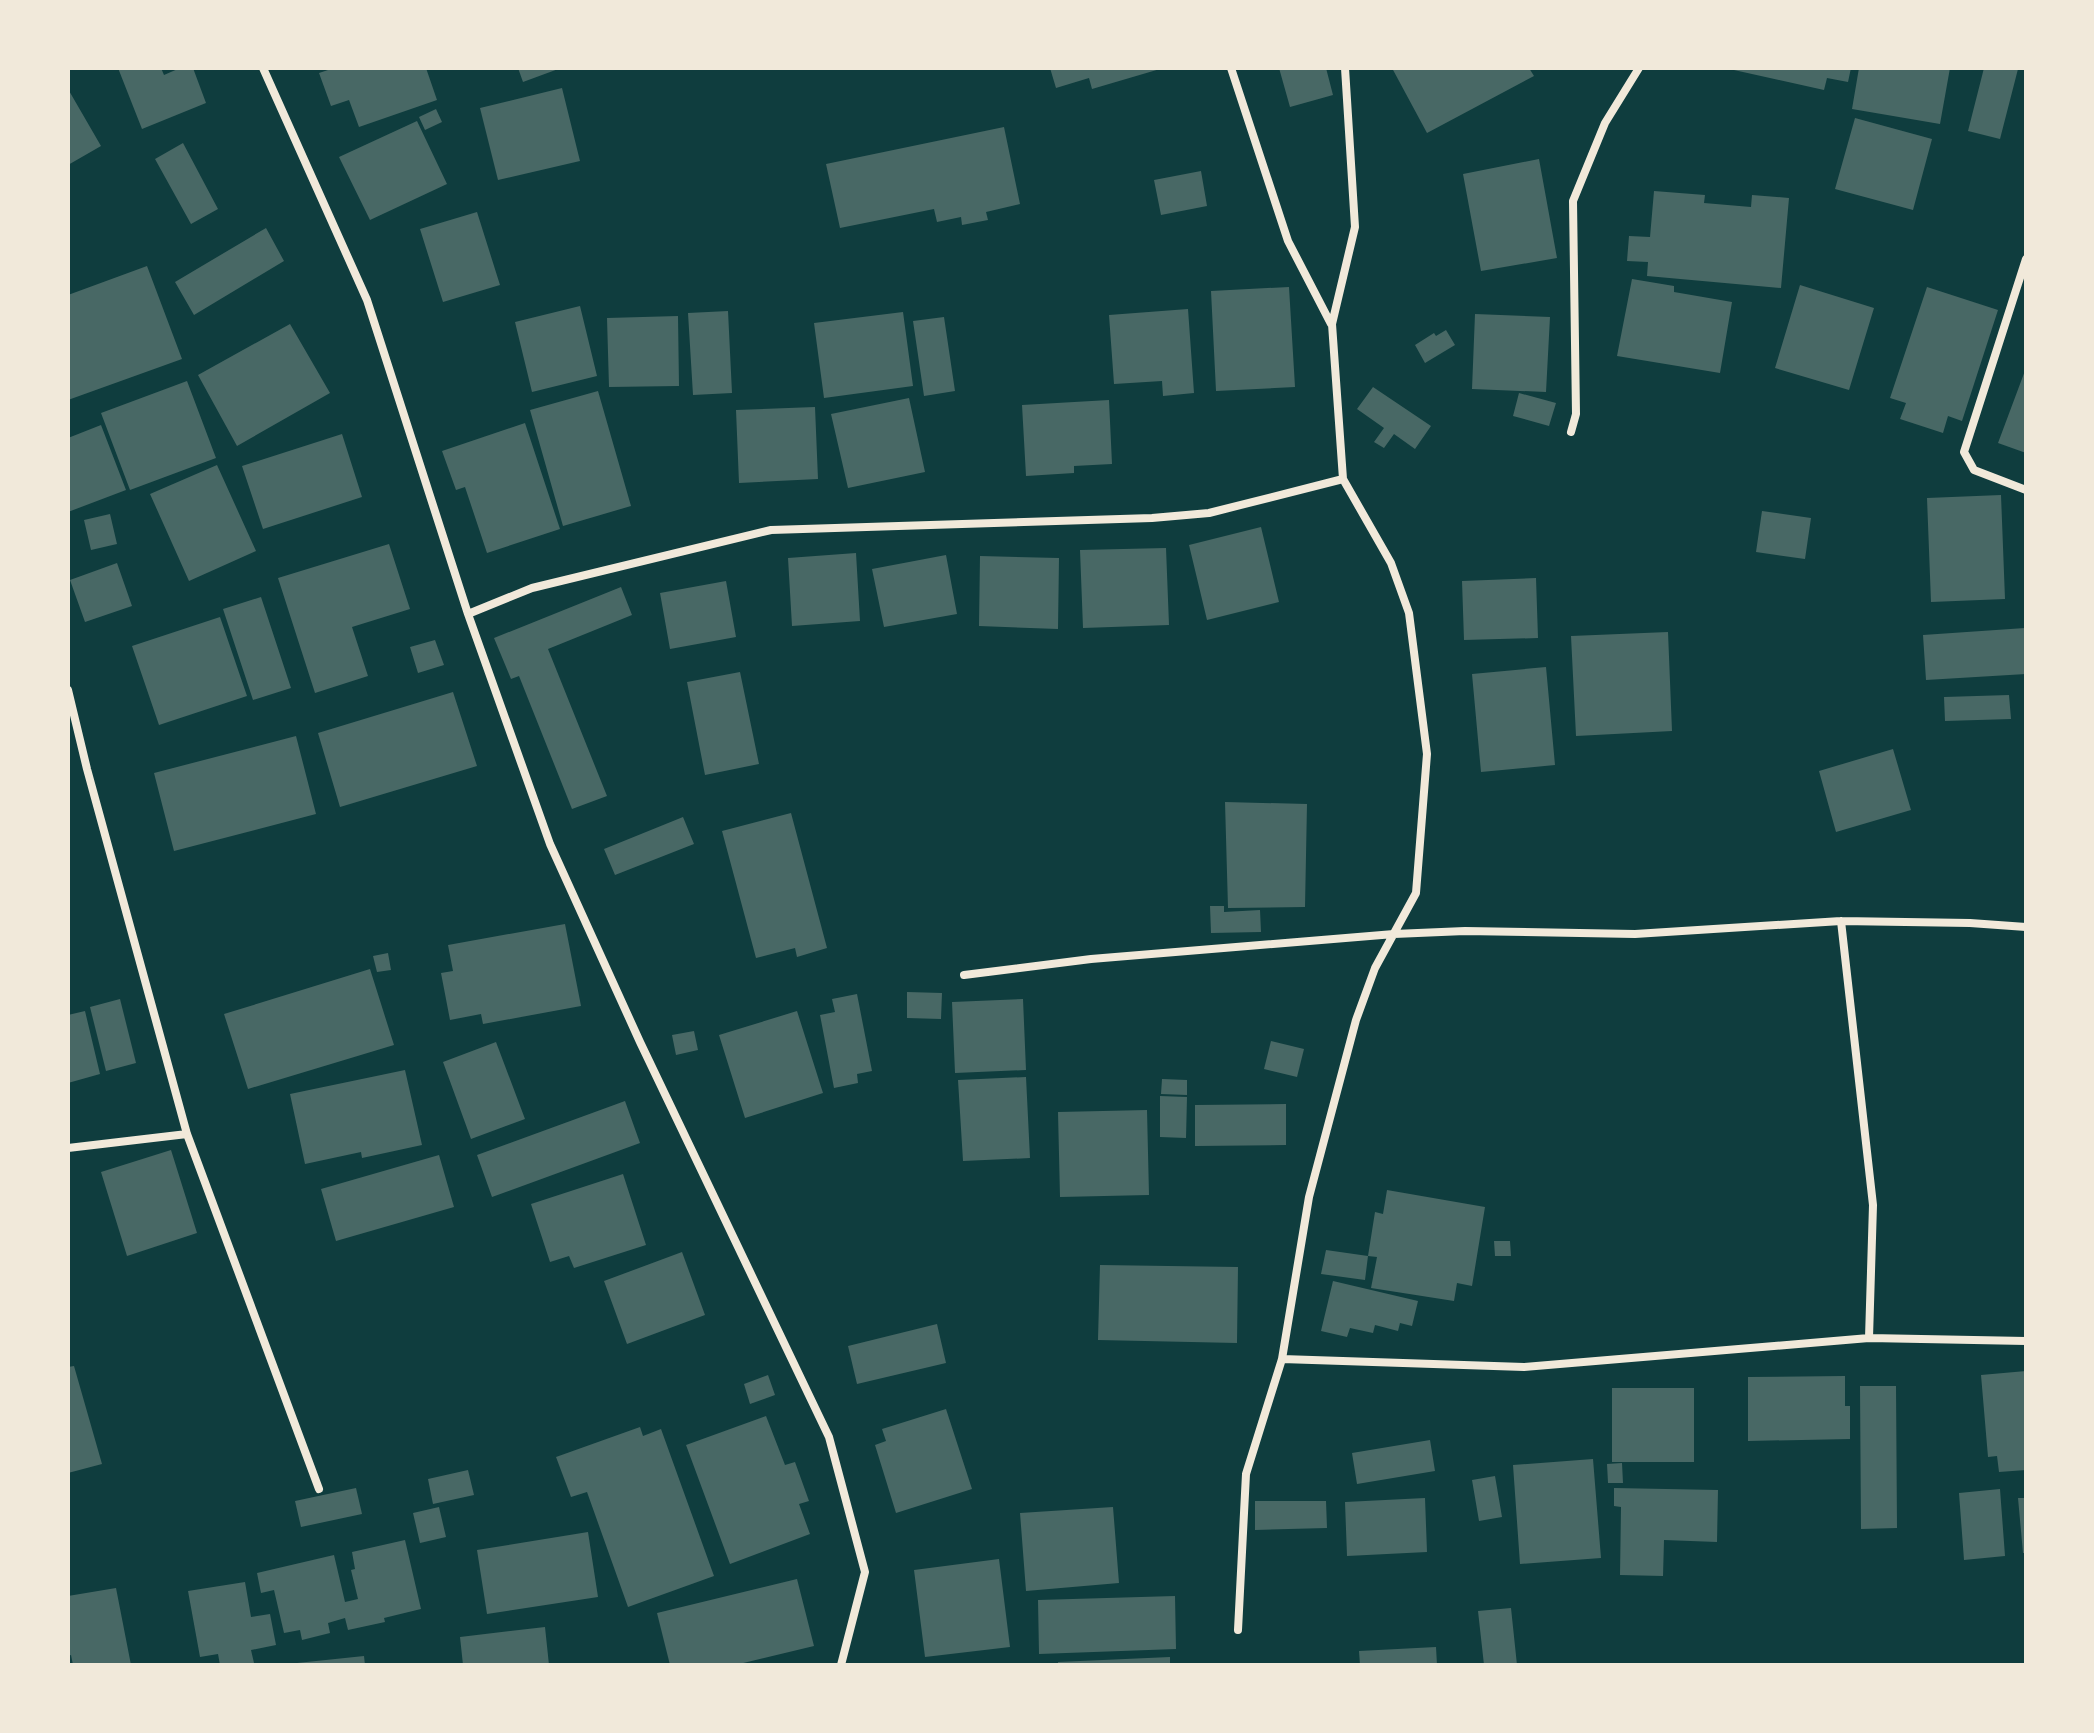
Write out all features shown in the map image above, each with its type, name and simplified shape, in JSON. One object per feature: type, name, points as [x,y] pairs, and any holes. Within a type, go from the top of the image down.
[{"type":"street","points":[[263,68],[367,300],[468,614],[550,844],[640,1042],[829,1437],[865,1572],[841,1665]]},
{"type":"street","points":[[1231,68],[1288,241],[1332,324]]},
{"type":"street","points":[[1238,1630],[1246,1474],[1282,1359],[1309,1197],[1356,1020],[1375,968],[1416,893],[1427,754],[1409,613],[1391,563],[1343,479],[1332,324],[1355,227],[1345,68]]},
{"type":"street","points":[[1571,432],[1576,414],[1573,201],[1605,123],[1639,68]]},
{"type":"street","points":[[2026,259],[1964,452],[1974,470],[2026,490]]},
{"type":"street","points":[[468,614],[532,588],[771,530],[1152,518],[1209,513],[1343,479]]},
{"type":"street","points":[[68,690],[187,1134],[319,1489]]},
{"type":"street","points":[[1841,921],[1873,1205],[1869,1338]]},
{"type":"street","points":[[964,975],[1091,959],[1394,934],[1465,931],[1635,934],[1841,921],[2026,927]]},
{"type":"street","points":[[68,1148],[187,1134]]},
{"type":"street","points":[[1282,1359],[1524,1367],[1869,1338],[2026,1341]]},
{"type":"building","points":[[118,68],[161,68],[164,75],[180,68],[193,68],[206,103],[142,129]]},
{"type":"building","points":[[334,68],[426,68],[437,100],[359,127],[349,100],[331,106],[319,73]]},
{"type":"building","points":[[518,68],[561,68],[523,82]]},
{"type":"building","points":[[1050,68],[1160,69],[1092,89],[1089,78],[1056,88]]},
{"type":"building","points":[[1279,68],[1326,68],[1333,95],[1290,107]]},
{"type":"building","points":[[1392,68],[1529,68],[1534,76],[1427,133]]},
{"type":"building","points":[[1725,68],[1851,68],[1848,82],[1827,78],[1824,90]]},
{"type":"building","points":[[1859,68],[1950,68],[1940,124],[1852,109]]},
{"type":"building","points":[[1984,68],[2018,69],[2000,139],[1968,131]]},
{"type":"building","points":[[562,88],[580,161],[498,180],[480,108]]},
{"type":"building","points":[[68,89],[101,146],[68,165]]},
{"type":"building","points":[[436,109],[442,122],[425,130],[419,117]]},
{"type":"building","points":[[1855,118],[1932,139],[1913,210],[1835,189]]},
{"type":"building","points":[[417,121],[447,184],[370,220],[339,157]]},
{"type":"building","points":[[1004,127],[1020,204],[986,212],[988,220],[962,225],[961,217],[937,222],[934,209],[840,228],[826,164]]},
{"type":"building","points":[[183,143],[218,209],[191,224],[155,159]]},
{"type":"building","points":[[1539,159],[1557,258],[1481,271],[1463,174]]},
{"type":"building","points":[[1201,171],[1207,206],[1161,215],[1154,180]]},
{"type":"building","points":[[1654,191],[1705,195],[1704,203],[1751,207],[1752,195],[1789,198],[1781,288],[1647,276],[1648,262],[1627,261],[1629,236],[1650,237]]},
{"type":"building","points":[[477,212],[500,285],[443,302],[420,229]]},
{"type":"building","points":[[266,228],[284,261],[194,315],[175,282]]},
{"type":"building","points":[[147,266],[182,359],[68,400],[68,295]]},
{"type":"building","points":[[1632,279],[1674,286],[1674,292],[1732,302],[1720,373],[1617,356]]},
{"type":"building","points":[[1800,285],[1874,308],[1849,390],[1775,368]]},
{"type":"building","points":[[1289,287],[1295,387],[1216,391],[1211,291]]},
{"type":"building","points":[[1927,287],[1998,310],[1962,421],[1948,416],[1943,433],[1900,419],[1906,403],[1890,398]]},
{"type":"building","points":[[580,306],[597,376],[532,392],[515,322]]},
{"type":"building","points":[[1188,309],[1194,393],[1163,396],[1162,381],[1114,384],[1109,315]]},
{"type":"building","points":[[728,311],[732,393],[693,395],[688,313]]},
{"type":"building","points":[[903,312],[913,386],[824,398],[814,323]]},
{"type":"building","points":[[1475,314],[1550,317],[1546,392],[1472,389]]},
{"type":"building","points":[[678,316],[679,386],[609,387],[607,318]]},
{"type":"building","points":[[944,317],[955,391],[924,396],[913,321]]},
{"type":"building","points":[[290,324],[330,393],[237,446],[198,375]]},
{"type":"building","points":[[1446,330],[1455,345],[1425,363],[1415,345],[1434,333],[1436,336]]},
{"type":"building","points":[[2026,368],[2026,453],[1998,443]]},
{"type":"building","points":[[187,381],[216,458],[130,490],[101,413]]},
{"type":"building","points":[[1373,387],[1431,426],[1415,449],[1394,434],[1384,448],[1374,442],[1384,428],[1357,409]]},
{"type":"building","points":[[598,391],[631,506],[563,526],[530,410]]},
{"type":"building","points":[[1519,393],[1556,403],[1549,426],[1513,416]]},
{"type":"building","points":[[909,398],[925,472],[848,488],[831,414]]},
{"type":"building","points":[[1109,400],[1112,464],[1074,466],[1074,473],[1026,476],[1022,405]]},
{"type":"building","points":[[815,407],[818,479],[739,483],[736,410]]},
{"type":"building","points":[[525,423],[560,529],[487,553],[465,487],[456,490],[442,451]]},
{"type":"building","points":[[101,425],[126,490],[68,512],[68,438]]},
{"type":"building","points":[[342,434],[362,497],[263,529],[242,466]]},
{"type":"building","points":[[217,465],[256,551],[189,581],[150,494]]},
{"type":"building","points":[[2001,495],[2005,599],[1931,602],[1927,498]]},
{"type":"building","points":[[1762,511],[1811,518],[1805,559],[1756,552]]},
{"type":"building","points":[[110,514],[117,544],[91,550],[84,520]]},
{"type":"building","points":[[1261,527],[1279,602],[1207,620],[1189,545]]},
{"type":"building","points":[[389,544],[410,609],[352,627],[368,676],[315,693],[278,578]]},
{"type":"building","points":[[1166,548],[1169,625],[1083,628],[1080,550]]},
{"type":"building","points":[[856,553],[860,621],[792,626],[788,558]]},
{"type":"building","points":[[946,555],[957,614],[884,627],[872,569]]},
{"type":"building","points":[[980,556],[1059,558],[1058,629],[979,626]]},
{"type":"building","points":[[117,563],[132,606],[85,622],[70,580]]},
{"type":"building","points":[[1536,578],[1538,638],[1464,640],[1462,581]]},
{"type":"building","points":[[726,581],[736,637],[670,649],[660,593]]},
{"type":"building","points":[[621,587],[632,615],[548,649],[607,796],[572,809],[519,676],[511,679],[494,638]]},
{"type":"building","points":[[261,597],[291,688],[253,700],[223,609]]},
{"type":"building","points":[[220,617],[247,696],[159,725],[132,646]]},
{"type":"building","points":[[2025,628],[2026,674],[1926,680],[1923,635]]},
{"type":"building","points":[[1668,632],[1672,731],[1576,736],[1571,636]]},
{"type":"building","points":[[435,640],[444,665],[418,673],[410,647]]},
{"type":"building","points":[[1546,667],[1555,765],[1481,772],[1472,674]]},
{"type":"building","points":[[740,672],[759,764],[705,775],[687,682]]},
{"type":"building","points":[[453,692],[477,766],[340,807],[318,733]]},
{"type":"building","points":[[2009,695],[2011,719],[1945,721],[1944,697]]},
{"type":"building","points":[[296,736],[316,814],[174,851],[154,773]]},
{"type":"building","points":[[1893,749],[1911,810],[1836,832],[1819,771]]},
{"type":"building","points":[[1225,802],[1307,804],[1305,907],[1228,908]]},
{"type":"building","points":[[791,813],[827,948],[797,957],[795,948],[756,958],[722,831]]},
{"type":"building","points":[[683,817],[694,844],[615,875],[604,849]]},
{"type":"building","points":[[1210,906],[1224,906],[1224,912],[1260,910],[1261,932],[1211,933]]},
{"type":"building","points":[[565,924],[581,1006],[483,1024],[481,1014],[450,1020],[441,973],[453,971],[448,945]]},
{"type":"building","points":[[388,953],[391,970],[377,972],[373,956]]},
{"type":"building","points":[[370,969],[394,1045],[248,1089],[224,1014]]},
{"type":"building","points":[[907,992],[942,993],[941,1019],[907,1018]]},
{"type":"building","points":[[857,994],[872,1071],[857,1074],[858,1083],[834,1088],[820,1015],[835,1012],[832,999]]},
{"type":"building","points":[[120,999],[136,1063],[106,1071],[90,1007]]},
{"type":"building","points":[[1023,999],[1026,1070],[955,1073],[952,1002]]},
{"type":"building","points":[[85,1011],[100,1074],[68,1083],[68,1015]]},
{"type":"building","points":[[797,1011],[823,1093],[745,1118],[719,1035]]},
{"type":"building","points":[[694,1031],[698,1050],[676,1055],[672,1035]]},
{"type":"building","points":[[1271,1041],[1304,1049],[1297,1077],[1264,1069]]},
{"type":"building","points":[[496,1042],[525,1119],[471,1139],[443,1062]]},
{"type":"building","points":[[405,1070],[422,1145],[362,1158],[361,1152],[305,1164],[290,1094]]},
{"type":"building","points":[[1026,1077],[1030,1158],[963,1161],[958,1080]]},
{"type":"building","points":[[1162,1079],[1187,1080],[1187,1095],[1161,1094]]},
{"type":"building","points":[[1160,1096],[1187,1097],[1186,1138],[1160,1137]]},
{"type":"building","points":[[625,1101],[640,1143],[492,1197],[477,1155]]},
{"type":"building","points":[[1286,1104],[1286,1145],[1195,1146],[1195,1105]]},
{"type":"building","points":[[1147,1110],[1149,1195],[1060,1197],[1058,1112]]},
{"type":"building","points":[[171,1150],[197,1233],[127,1256],[101,1172]]},
{"type":"building","points":[[439,1155],[454,1207],[336,1241],[321,1189]]},
{"type":"building","points":[[623,1174],[646,1245],[574,1268],[569,1256],[550,1262],[531,1204]]},
{"type":"building","points":[[1387,1190],[1485,1207],[1472,1286],[1457,1283],[1454,1301],[1371,1288],[1377,1257],[1368,1256],[1375,1212],[1383,1214]]},
{"type":"building","points":[[1494,1241],[1510,1241],[1511,1256],[1495,1256]]},
{"type":"building","points":[[1326,1250],[1368,1256],[1365,1280],[1321,1274]]},
{"type":"building","points":[[682,1252],[705,1315],[627,1344],[604,1281]]},
{"type":"building","points":[[1100,1265],[1238,1267],[1237,1343],[1098,1340]]},
{"type":"building","points":[[1333,1281],[1418,1301],[1412,1326],[1400,1323],[1398,1331],[1375,1325],[1373,1333],[1350,1328],[1347,1337],[1321,1331]]},
{"type":"building","points":[[937,1324],[946,1363],[857,1384],[848,1346]]},
{"type":"building","points":[[74,1366],[102,1464],[68,1473],[68,1367]]},
{"type":"building","points":[[2026,1371],[2026,1470],[1999,1472],[1997,1456],[1988,1457],[1981,1375]]},
{"type":"building","points":[[768,1375],[775,1395],[750,1404],[744,1384]]},
{"type":"building","points":[[1845,1376],[1845,1406],[1850,1406],[1850,1439],[1748,1441],[1748,1377]]},
{"type":"building","points":[[1860,1386],[1896,1386],[1897,1528],[1861,1529]]},
{"type":"building","points":[[1612,1388],[1694,1388],[1694,1462],[1612,1462]]},
{"type":"building","points":[[946,1409],[972,1489],[896,1513],[875,1445],[886,1441],[882,1429]]},
{"type":"building","points":[[766,1416],[785,1465],[795,1462],[809,1501],[799,1504],[810,1534],[730,1564],[686,1445]]},
{"type":"building","points":[[640,1427],[643,1436],[661,1429],[714,1576],[628,1607],[587,1492],[571,1497],[556,1457]]},
{"type":"building","points":[[1430,1440],[1435,1471],[1357,1484],[1352,1453]]},
{"type":"building","points":[[1593,1459],[1601,1558],[1520,1564],[1513,1465]]},
{"type":"building","points":[[1622,1463],[1623,1483],[1608,1483],[1607,1464]]},
{"type":"building","points":[[468,1470],[474,1495],[433,1504],[428,1479]]},
{"type":"building","points":[[1495,1476],[1502,1517],[1479,1521],[1472,1480]]},
{"type":"building","points":[[356,1488],[362,1514],[301,1527],[295,1501]]},
{"type":"building","points":[[1614,1488],[1718,1490],[1717,1542],[1664,1540],[1663,1576],[1620,1575],[1621,1507],[1614,1506]]},
{"type":"building","points":[[2000,1489],[2005,1556],[1964,1560],[1959,1493]]},
{"type":"building","points":[[1425,1498],[1427,1552],[1347,1556],[1345,1502]]},
{"type":"building","points":[[2018,1498],[2026,1498],[2026,1553],[2023,1553]]},
{"type":"building","points":[[1255,1501],[1326,1501],[1327,1528],[1255,1530]]},
{"type":"building","points":[[439,1507],[446,1537],[420,1543],[413,1513]]},
{"type":"building","points":[[1113,1507],[1119,1583],[1026,1591],[1020,1513]]},
{"type":"building","points":[[588,1532],[598,1597],[487,1614],[477,1550]]},
{"type":"building","points":[[405,1540],[421,1609],[384,1618],[385,1622],[348,1630],[345,1618],[328,1623],[330,1633],[302,1640],[300,1630],[284,1633],[274,1590],[261,1593],[257,1573],[334,1555],[345,1602],[358,1599],[351,1570],[355,1569],[352,1552]]},
{"type":"building","points":[[999,1559],[1010,1647],[925,1657],[914,1570]]},
{"type":"building","points":[[797,1579],[814,1646],[735,1665],[670,1665],[657,1613]]},
{"type":"building","points":[[245,1582],[251,1617],[270,1614],[276,1645],[251,1650],[254,1663],[244,1665],[220,1665],[218,1654],[200,1657],[188,1591]]},
{"type":"building","points":[[116,1588],[131,1665],[73,1665],[71,1655],[68,1656],[68,1596]]},
{"type":"building","points":[[1175,1596],[1176,1649],[1039,1654],[1038,1600]]},
{"type":"building","points":[[1511,1608],[1517,1665],[1484,1665],[1478,1611]]},
{"type":"building","points":[[545,1627],[549,1665],[463,1665],[460,1637]]},
{"type":"building","points":[[1436,1647],[1437,1665],[1360,1665],[1359,1651]]},
{"type":"building","points":[[364,1656],[365,1665],[297,1665],[297,1663]]},
{"type":"building","points":[[1170,1657],[1170,1665],[1058,1665],[1058,1662]]}]
